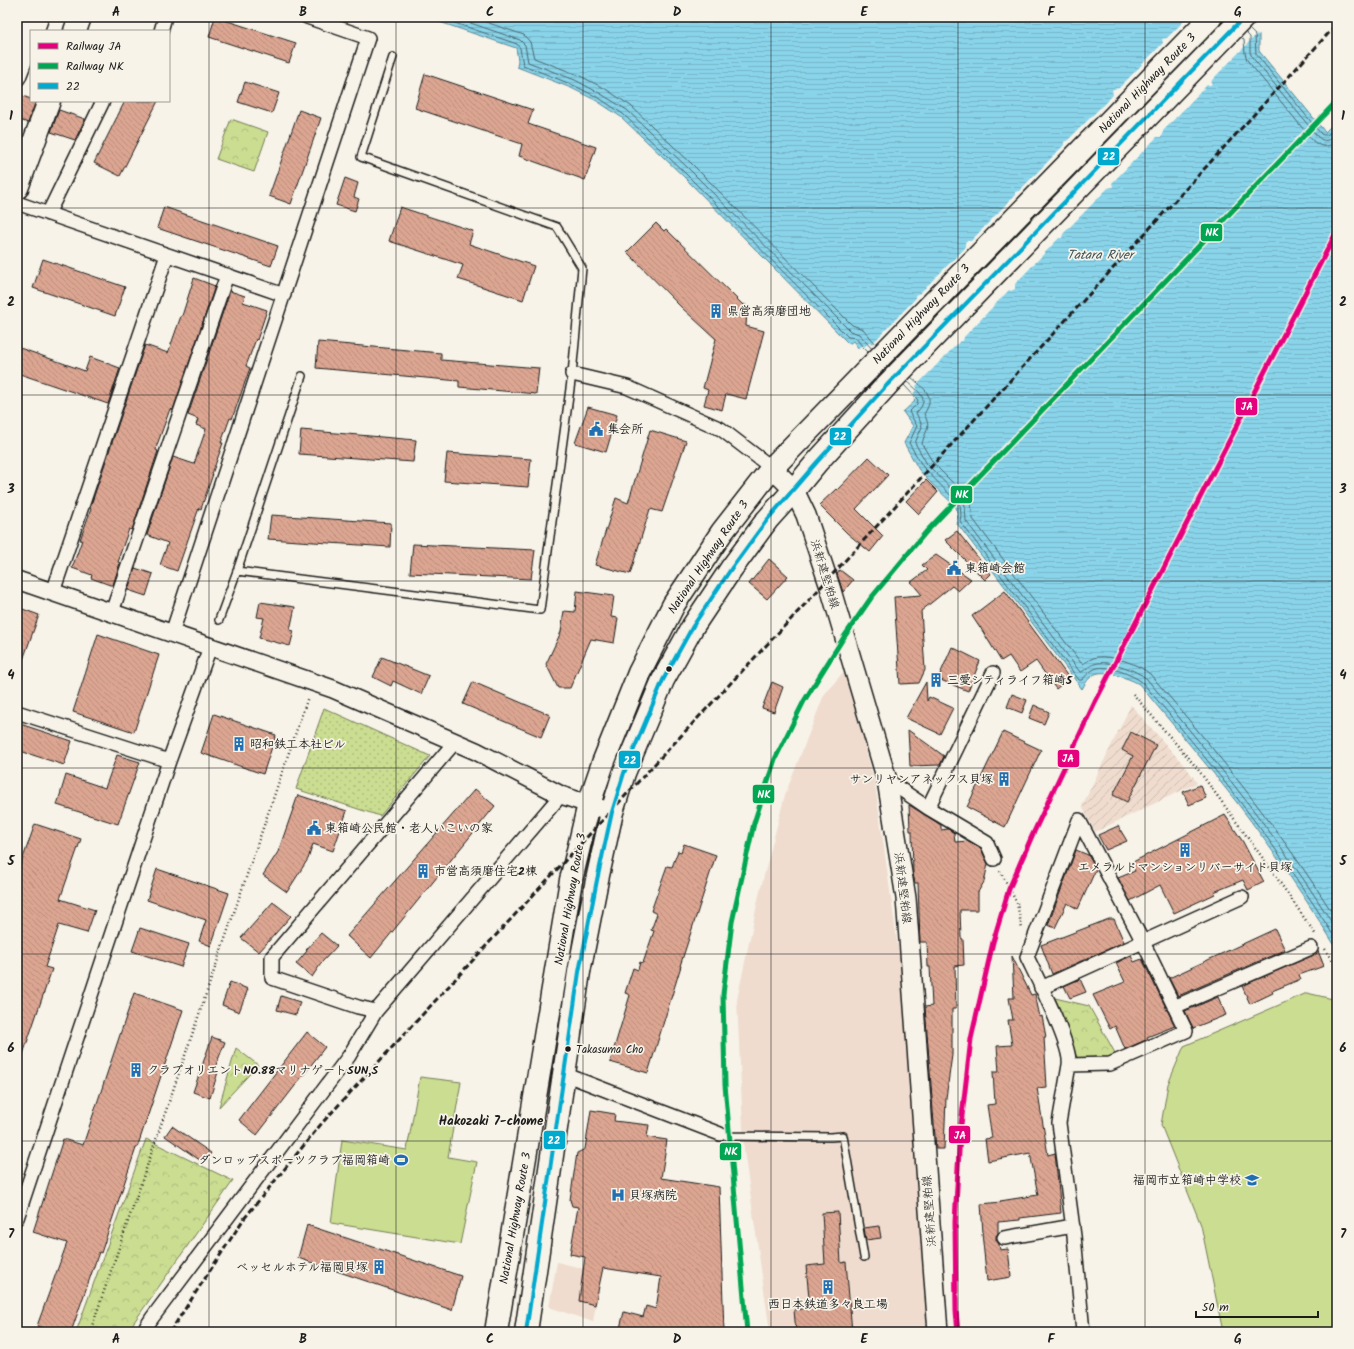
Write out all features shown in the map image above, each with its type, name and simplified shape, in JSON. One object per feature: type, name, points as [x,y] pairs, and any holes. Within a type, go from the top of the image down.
[{"type":"highway","points":[[17,48],[28,17]]},
{"type":"highway","points":[[75,30],[80,17]]},
{"type":"highway","name":"National Highway Route 3","points":[[496,1332],[571,880],[589,804],[603,763],[639,673],[674,604],[722,532],[772,468],[1211,17]]},
{"type":"highway","name":"National Highway Route 3","points":[[526,1332],[579,972],[612,812],[624,773],[662,680],[689,632],[731,569],[767,520],[817,462],[887,385],[1244,17]]},
{"type":"highway","points":[[17,188],[49,102]]},
{"type":"main road","name":"浜新建堅粕線","points":[[772,468],[794,490],[806,515],[830,587],[887,780],[906,898],[938,1332]]},
{"type":"street","points":[[35,30],[40,17]]},
{"type":"street","points":[[67,30],[72,17]]},
{"type":"street","points":[[161,30],[165,17]]},
{"type":"street","points":[[172,633],[368,38],[307,17]]},
{"type":"street","points":[[17,77],[30,44]]},
{"type":"street","points":[[17,163],[40,102]]},
{"type":"street","points":[[48,214],[103,102]]},
{"type":"street","points":[[17,203],[284,295]]},
{"type":"street","points":[[53,592],[166,254]]},
{"type":"street","points":[[112,612],[227,275]]},
{"type":"street","points":[[572,374],[627,387],[721,429],[772,468]]},
{"type":"street","points":[[17,580],[333,689],[476,751],[562,795],[612,812]]},
{"type":"street","points":[[17,1218],[22,1189],[169,761],[210,647]]},
{"type":"street","points":[[928,808],[993,673]]},
{"type":"street","points":[[17,712],[169,761]]},
{"type":"street","points":[[376,1011],[358,1007],[272,978],[272,957],[455,742]]},
{"type":"street","points":[[887,780],[928,808],[988,843],[994,859]]},
{"type":"street","points":[[143,1332],[349,1056],[376,1011],[562,795]]},
{"type":"street","points":[[1069,1065],[1110,1064],[1186,1031],[1143,942],[1079,820],[1027,957],[1064,1037],[1070,1059],[1059,1123],[1073,1226],[1083,1332]]},
{"type":"street","points":[[1041,988],[1242,897]]},
{"type":"street","points":[[1174,1007],[1317,943]]},
{"type":"street","points":[[564,1074],[720,1134]]},
{"type":"street","points":[[1004,1238],[1073,1226]]},
{"type":"lane","points":[[237,571],[540,610],[572,374],[582,268],[557,227],[361,157],[393,57]]},
{"type":"lane","points":[[218,620],[237,571],[302,376]]},
{"type":"lane","points":[[720,1134],[729,1136],[843,1136],[864,1257]]},
{"type":"path","points":[[90,1332],[313,682]]},
{"type":"path","points":[[1133,694],[1197,768],[1270,868],[1317,943],[1337,967]]},
{"type":"path","points":[[994,859],[1017,903],[1027,957]]},
{"type":"shaded area","points":[[845,670],[875,784],[904,990],[928,1332],[770,1332],[744,1150],[737,1000],[759,895],[785,795],[824,695]]},
{"type":"shaded area","points":[[1131,705],[1189,771],[1197,783],[1095,832],[1082,806]]},
{"type":"shaded area","points":[[557,1262],[601,1273],[593,1322],[549,1307]]},
{"type":"green space","points":[[231,119],[268,132],[254,172],[216,159]]},
{"type":"green space","points":[[324,708],[430,756],[380,816],[296,789]]},
{"type":"green space","name":"福岡市立箱崎中学校","points":[[1307,993],[1337,1000],[1337,1332],[1223,1332],[1201,1225],[1161,1125],[1168,1084],[1184,1046]]},
{"type":"green space","points":[[1055,998],[1089,1006],[1115,1053],[1106,1059],[1078,1060]]},
{"type":"green space","points":[[236,1048],[258,1065],[219,1107]]},
{"type":"green space","name":"ダンロップスポーツクラブ福岡箱崎","points":[[420,1077],[461,1082],[448,1157],[477,1162],[460,1244],[331,1223],[342,1140],[407,1150]]},
{"type":"green space","points":[[146,1139],[233,1181],[127,1332],[76,1332]]},
{"type":"water","name":"Tatara River","points":[[425,17],[1241,17],[1259,33],[1259,51],[1325,132],[1337,120],[1337,949],[1289,875],[1251,821],[1139,684],[1112,674],[1101,673],[1093,675],[1082,689],[956,522],[958,515],[956,507],[919,470],[904,443],[913,426],[903,412],[915,401],[859,349],[853,341],[849,344],[683,176],[621,117],[597,101],[571,88],[517,67],[518,60],[516,48]]},
{"type":"pier","points":[[1188,17],[1244,17],[1261,33],[1258,35],[1257,34],[1212,80],[1211,85],[1207,85],[1163,131],[1163,135],[1161,137],[1157,137],[1112,183],[1113,187],[1108,188],[1063,234],[1062,238],[1059,238],[1015,284],[1015,289],[1011,291],[1009,290],[964,337],[963,341],[960,341],[916,386],[917,388],[913,394],[916,397],[904,410],[903,410],[912,401],[857,350],[862,345],[864,347],[870,342],[872,344],[916,298],[915,295],[920,293],[965,248],[966,241],[971,241],[1015,195],[1015,192],[1019,191],[1064,145],[1064,142],[1068,140],[1113,95],[1112,90],[1119,88],[1163,43],[1162,39],[1167,38]]},
{"type":"building","points":[[215,17],[296,43],[289,63],[209,37]]},
{"type":"building","points":[[425,74],[533,110],[528,124],[596,147],[585,180],[519,156],[522,144],[415,108]]},
{"type":"building","points":[[245,82],[279,93],[272,113],[238,102]]},
{"type":"building","points":[[17,94],[30,99],[30,102],[36,102],[28,123],[17,119]]},
{"type":"building","points":[[124,102],[157,102],[120,176],[94,163]]},
{"type":"building","points":[[59,110],[85,119],[75,140],[51,132]]},
{"type":"building","points":[[299,110],[321,118],[291,204],[269,196]]},
{"type":"building","points":[[345,178],[358,183],[354,197],[359,199],[355,211],[336,205]]},
{"type":"building","points":[[164,207],[278,246],[271,266],[157,228]]},
{"type":"building","points":[[400,207],[473,231],[469,244],[534,266],[523,300],[458,279],[463,265],[389,241]]},
{"type":"building","name":"県営高須磨団地","points":[[656,223],[664,231],[666,229],[742,304],[746,305],[746,326],[764,331],[746,399],[726,394],[722,410],[704,405],[708,390],[703,388],[716,339],[681,307],[627,252]]},
{"type":"building","points":[[43,259],[125,287],[115,316],[33,288]]},
{"type":"building","points":[[194,278],[215,286],[173,410],[170,409],[157,445],[156,450],[158,451],[132,530],[129,529],[119,557],[118,562],[120,563],[113,585],[110,585],[91,578],[92,575],[72,568],[82,540],[80,540],[91,509],[90,508],[145,345],[168,353]]},
{"type":"building","points":[[230,291],[245,296],[243,302],[267,310],[246,366],[250,368],[232,419],[230,418],[221,443],[223,443],[201,509],[199,508],[177,571],[160,565],[168,543],[147,535],[173,457],[194,464],[206,429],[196,425],[198,419],[188,415]]},
{"type":"building","points":[[318,342],[441,353],[441,360],[539,368],[536,394],[459,387],[459,381],[316,368]]},
{"type":"building","points":[[17,347],[85,371],[90,357],[120,368],[108,404],[17,373]]},
{"type":"building","name":"集会所","points":[[588,407],[617,415],[606,452],[575,443]]},
{"type":"building","points":[[301,430],[416,440],[413,462],[299,454]]},
{"type":"building","points":[[650,430],[686,441],[662,512],[650,509],[630,574],[595,565],[616,498],[628,503]]},
{"type":"building","points":[[447,453],[531,459],[528,487],[444,481]]},
{"type":"building","points":[[869,457],[888,475],[856,509],[883,536],[870,552],[847,533],[819,505],[836,489],[837,490]]},
{"type":"building","points":[[926,480],[938,492],[919,514],[906,501]]},
{"type":"building","points":[[271,515],[391,523],[390,547],[268,539]]},
{"type":"building","points":[[957,531],[991,574],[985,580],[945,540]]},
{"type":"building","points":[[413,544],[535,550],[531,579],[410,573]]},
{"type":"building","points":[[936,555],[971,579],[958,591],[952,586],[921,611],[925,670],[919,683],[900,684],[894,597],[922,595],[911,582],[927,570],[922,565]]},
{"type":"building","points":[[769,559],[788,576],[767,599],[749,584]]},
{"type":"building","points":[[135,568],[153,574],[146,596],[128,590]]},
{"type":"building","points":[[840,570],[853,580],[843,592],[837,574]]},
{"type":"building","points":[[577,591],[614,596],[611,617],[618,618],[614,643],[591,639],[570,688],[558,688],[546,664],[561,632],[564,611],[575,612]]},
{"type":"building","points":[[1005,591],[1069,678],[1056,689],[1036,661],[1020,672],[1009,656],[1001,661],[972,616]]},
{"type":"building","points":[[260,602],[295,607],[290,630],[294,631],[290,646],[259,638],[264,618],[257,617]]},
{"type":"building","points":[[17,607],[39,615],[19,671],[17,671]]},
{"type":"building","points":[[98,634],[159,655],[134,732],[73,712]]},
{"type":"building","points":[[952,647],[980,661],[968,691],[938,679]]},
{"type":"building","points":[[382,657],[429,676],[421,694],[393,681],[391,686],[373,677]]},
{"type":"building","points":[[473,682],[550,715],[541,737],[463,704]]},
{"type":"building","points":[[772,682],[783,687],[774,712],[762,708]]},
{"type":"building","points":[[926,682],[927,701],[929,697],[953,708],[940,734],[906,718]]},
{"type":"building","points":[[1012,694],[1027,700],[1022,713],[1007,707]]},
{"type":"building","points":[[1034,705],[1049,712],[1044,724],[1029,718]]},
{"type":"building","name":"昭和鉄工本社ビル","points":[[214,714],[276,735],[263,774],[201,753]]},
{"type":"building","points":[[17,723],[72,741],[64,765],[17,750]]},
{"type":"building","points":[[908,730],[944,756],[940,765],[910,766]]},
{"type":"building","name":"サンリヤンアネックス貝塚","points":[[1003,732],[1041,750],[1005,827],[967,807]]},
{"type":"building","points":[[1131,732],[1156,745],[1127,802],[1113,795],[1133,756],[1122,750]]},
{"type":"building","points":[[117,755],[140,762],[118,824],[57,805],[66,775],[105,788]]},
{"type":"building","points":[[1200,785],[1206,798],[1189,805],[1183,792]]},
{"type":"building","name":"市営高須磨住宅2棟","points":[[475,789],[495,806],[371,958],[347,936]]},
{"type":"building","name":"東箱崎公民館・老人いこいの家","points":[[298,795],[347,811],[333,851],[313,844],[308,859],[287,892],[263,875],[278,852]]},
{"type":"building","points":[[909,805],[941,825],[941,830],[948,829],[954,833],[955,842],[969,841],[981,849],[988,864],[984,882],[978,892],[978,910],[960,910],[964,965],[955,966],[956,1009],[952,1009],[952,1055],[946,1098],[944,1149],[936,1149],[925,1007],[932,1006],[930,967],[928,967],[927,942],[920,942],[918,883],[915,883],[913,874],[912,831],[910,831]]},
{"type":"building","points":[[1225,815],[1243,842],[1264,882],[1248,890],[1243,880],[1214,892],[1215,894],[1174,913],[1160,885],[1130,901],[1118,878],[1135,871],[1131,863]]},
{"type":"building","points":[[35,824],[81,839],[60,899],[95,910],[87,933],[59,925],[45,967],[52,969],[19,1066],[17,1066],[17,875]]},
{"type":"building","points":[[1118,826],[1127,841],[1106,850],[1098,835]]},
{"type":"building","points":[[684,844],[716,855],[680,966],[648,1073],[610,1062],[630,995],[625,993],[633,968],[638,970],[640,962],[643,963],[654,931],[651,930],[657,914],[651,911],[667,866],[672,867],[678,851],[681,852]]},
{"type":"building","points":[[1076,850],[1088,855],[1096,869],[1078,909],[1067,903],[1055,928],[1048,925]]},
{"type":"building","points":[[157,869],[229,893],[211,946],[199,941],[206,920],[147,900]]},
{"type":"building","points":[[273,902],[291,916],[259,952],[241,938]]},
{"type":"building","points":[[1109,919],[1114,919],[1124,942],[1052,974],[1041,945]]},
{"type":"building","points":[[140,928],[189,944],[181,967],[132,951]]},
{"type":"building","points":[[1275,929],[1285,950],[1178,996],[1169,978]]},
{"type":"building","points":[[321,933],[337,946],[322,962],[312,977],[296,964]]},
{"type":"building","points":[[1318,951],[1324,966],[1299,975],[1301,979],[1272,991],[1273,993],[1250,1004],[1242,986],[1314,955]]},
{"type":"building","points":[[1012,956],[1031,995],[1035,994],[1040,1017],[1042,1016],[1046,1037],[1044,1037],[1047,1087],[1037,1088],[1048,1155],[1055,1153],[1061,1213],[998,1222],[998,1233],[996,1240],[999,1244],[1000,1250],[1008,1249],[1011,1277],[987,1281],[982,1233],[981,1204],[1038,1195],[1030,1153],[988,1161],[985,1139],[992,1138],[987,1105],[995,1104],[993,1072],[999,1072],[997,1046],[1012,1045],[1008,1020],[1013,1020],[1009,998],[1014,998]]},
{"type":"building","points":[[1131,956],[1134,962],[1142,959],[1175,1026],[1147,1037],[1148,1039],[1125,1049],[1115,1026],[1110,1029],[1093,995],[1125,982],[1116,963]]},
{"type":"building","points":[[1080,979],[1086,992],[1070,998],[1064,986]]},
{"type":"building","points":[[230,982],[248,989],[239,1012],[222,1005]]},
{"type":"building","points":[[134,993],[183,1010],[101,1253],[99,1252],[71,1332],[53,1332],[37,1326],[67,1243],[33,1232],[63,1139],[83,1145]]},
{"type":"building","points":[[281,996],[300,1002],[296,1015],[277,1010]]},
{"type":"building","points":[[1218,997],[1226,1015],[1193,1028],[1185,1011]]},
{"type":"building","points":[[307,1032],[325,1047],[257,1135],[239,1120]]},
{"type":"building","points":[[212,1037],[225,1042],[214,1070],[218,1072],[210,1098],[193,1092]]},
{"type":"building","points":[[591,1110],[615,1114],[614,1121],[649,1125],[647,1137],[667,1140],[661,1178],[719,1187],[724,1332],[619,1332],[624,1312],[643,1317],[646,1306],[656,1309],[661,1277],[603,1268],[595,1305],[579,1301],[585,1257],[570,1254],[578,1207],[572,1206],[570,1200],[577,1153],[585,1149]]},
{"type":"building","points":[[172,1126],[211,1153],[204,1163],[165,1136]]},
{"type":"building","name":"西日本鉄道多々良工場","points":[[838,1212],[841,1263],[846,1262],[852,1332],[796,1332],[794,1310],[810,1308],[806,1266],[825,1264],[822,1213]]},
{"type":"building","name":"ベッセルホテル福岡貝塚","points":[[307,1225],[461,1276],[452,1310],[298,1258]]},
{"type":"building","points":[[879,1226],[881,1238],[866,1240],[864,1228]]},
{"type":"railway","points":[[170,1332],[243,1220],[322,1123],[663,755],[809,600],[1337,24]]},
{"type":"rail line","name":"NK","points":[[747,1332],[725,1085],[723,994],[732,922],[754,823],[775,759],[804,701],[844,637],[871,598],[926,532],[1337,101]]},
{"type":"rail line","name":"JA","points":[[958,1332],[956,1311],[955,1222],[960,1133],[971,1039],[993,942],[1009,889],[1032,836],[1095,702],[1337,231]]},
{"type":"transit line","name":"22","points":[[526,1332],[579,972],[597,880],[612,812],[624,773],[663,680],[693,626],[731,569],[767,520],[817,462],[887,385],[1244,17]]},
{"type":"place","name":"県営高須磨団地","points":[[716,311]]},
{"type":"place","name":"集会所","points":[[596,429]]},
{"type":"place","name":"東箱崎会館","points":[[954,568]]},
{"type":"place","name":"三愛シティライフ箱崎5","points":[[936,680]]},
{"type":"place","name":"昭和鉄工本社ビル","points":[[239,744]]},
{"type":"place","name":"サンリヤンアネックス貝塚","points":[[1004,779]]},
{"type":"place","name":"東箱崎公民館・老人いこいの家","points":[[314,828]]},
{"type":"place","name":"エメラルドマンションリバーサイド貝塚","points":[[1185,850]]},
{"type":"place","name":"市営高須磨住宅2棟","points":[[423,871]]},
{"type":"place","name":"Takasuma Cho","points":[[568,1049]]},
{"type":"place","name":"クラブオリエントNO.88マリナゲートSUN,S","points":[[136,1070]]},
{"type":"place","name":"ダンロップスポーツクラブ福岡箱崎","points":[[401,1160]]},
{"type":"place","name":"福岡市立箱崎中学校","points":[[1252,1180]]},
{"type":"place","name":"貝塚病院","points":[[618,1195]]},
{"type":"place","name":"ベッセルホテル福岡貝塚","points":[[379,1267]]},
{"type":"place","name":"西日本鉄道多々良工場","points":[[828,1287]]},
{"type":"district","name":"Hakozaki 7-chome","points":[[491,1120]]}]
